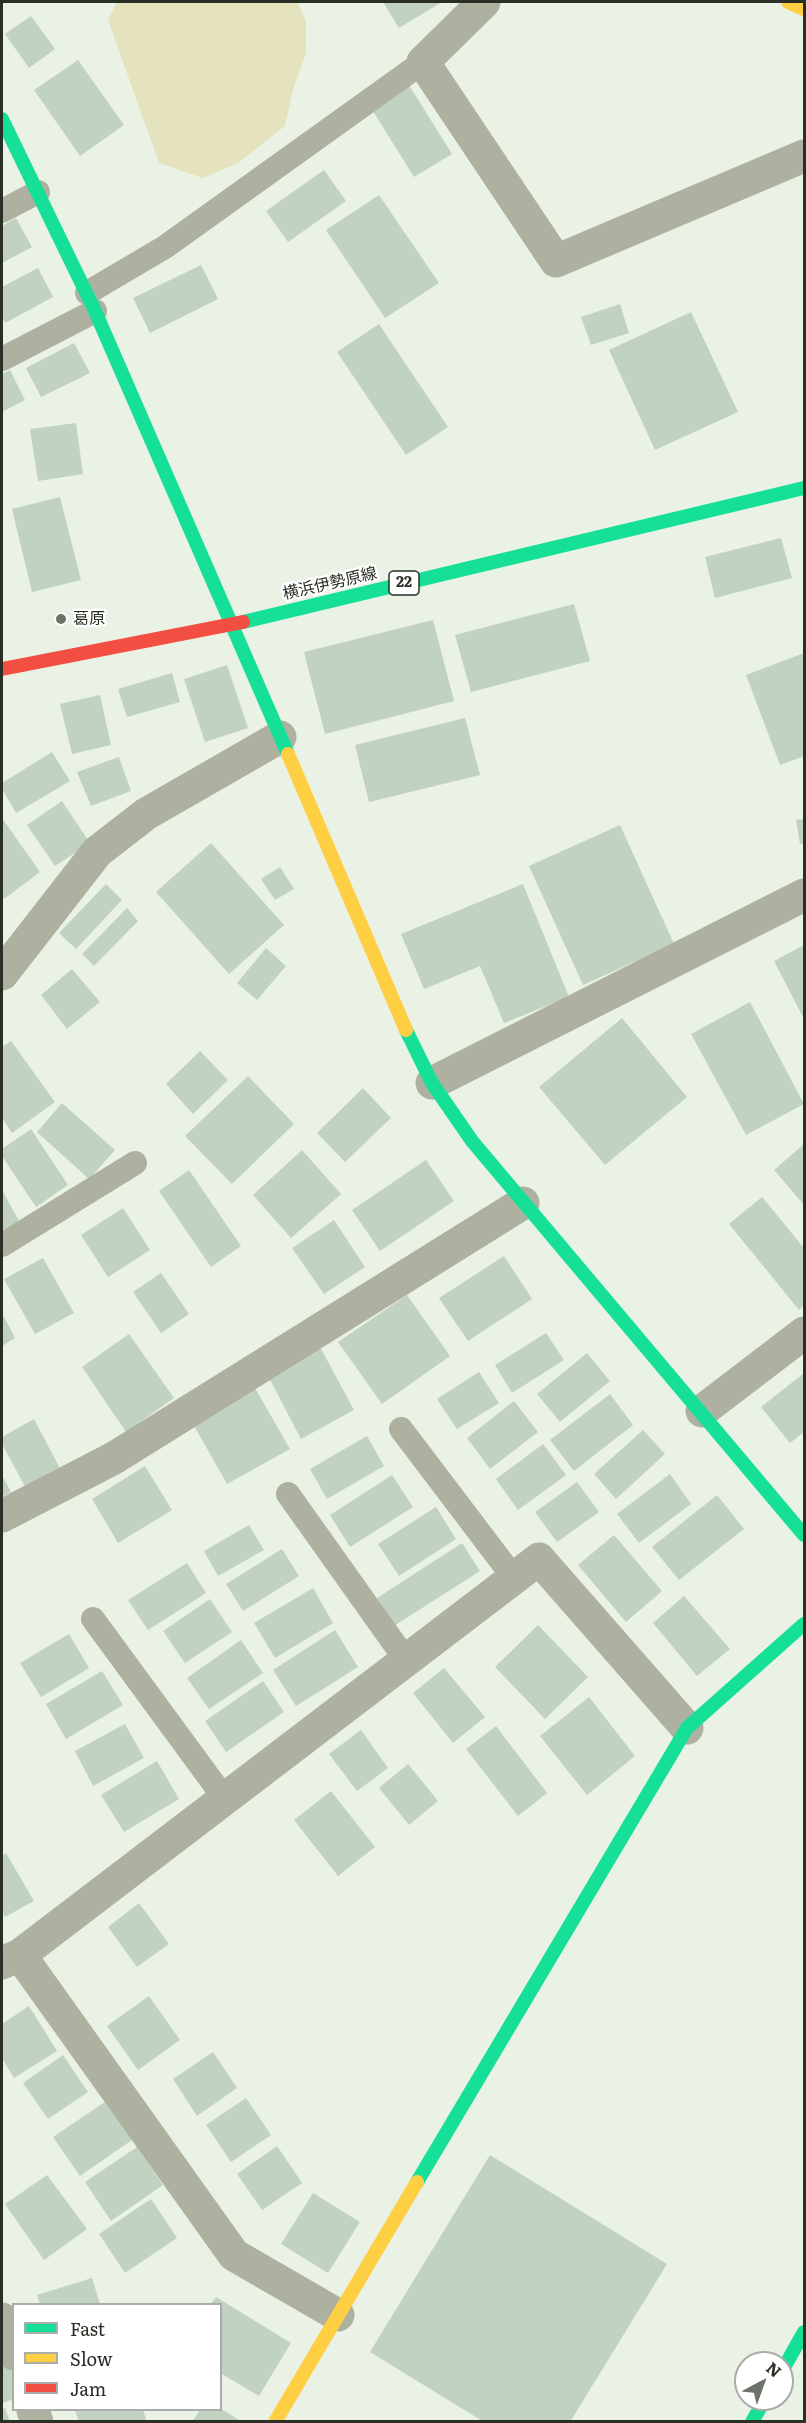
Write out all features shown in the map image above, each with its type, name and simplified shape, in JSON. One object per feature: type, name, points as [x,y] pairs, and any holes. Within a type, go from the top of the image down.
[{"type":"street","points":[[484,2],[423,62],[556,261],[804,156]]},
{"type":"street","points":[[788,2],[804,9]]},
{"type":"street","points":[[2,119],[91,302],[233,624],[398,1014],[432,1083],[472,1141],[523,1203],[702,1411],[804,1534]]},
{"type":"street","name":"横浜伊勢原線","points":[[2,669],[233,624],[804,489]]},
{"type":"street","points":[[2,974],[97,852],[146,814],[280,737]]},
{"type":"street","points":[[432,1083],[804,896]]},
{"type":"street","points":[[2,1516],[114,1458],[523,1203]]},
{"type":"street","points":[[702,1411],[804,1333]]},
{"type":"street","points":[[338,2315],[234,2255],[11,1959],[539,1559],[687,1728]]},
{"type":"street","points":[[274,2421],[687,1728],[804,1624]]},
{"type":"street","points":[[2,2319],[12,2348]]},
{"type":"street","points":[[793,2351],[804,2332]]},
{"type":"lane","points":[[2,359],[91,302],[423,62]]},
{"type":"lane","points":[[2,211],[38,192]]},
{"type":"lane","points":[[2,1245],[135,1163]]},
{"type":"lane","points":[[401,1430],[514,1578]]},
{"type":"lane","points":[[288,1494],[406,1660]]},
{"type":"lane","points":[[93,1619],[225,1799]]},
{"type":"shaded area","points":[[117,2],[298,2],[306,22],[306,53],[293,89],[285,126],[238,163],[203,178],[159,163],[108,20]]},
{"type":"building","points":[[383,2],[442,2],[399,28]]},
{"type":"building","points":[[31,16],[55,49],[29,68],[5,34]]},
{"type":"building","points":[[78,60],[124,125],[80,156],[34,90]]},
{"type":"building","points":[[409,85],[452,154],[414,177],[371,108]]},
{"type":"building","points":[[324,170],[346,201],[288,242],[266,211]]},
{"type":"building","points":[[379,195],[439,283],[385,318],[326,230]]},
{"type":"building","points":[[16,218],[32,247],[2,263],[2,226]]},
{"type":"building","points":[[201,265],[218,299],[150,333],[133,298]]},
{"type":"building","points":[[38,268],[53,297],[5,323],[2,315],[2,287]]},
{"type":"building","points":[[620,304],[629,333],[591,345],[581,317]]},
{"type":"building","points":[[691,312],[738,412],[655,450],[609,350]]},
{"type":"building","points":[[379,324],[448,427],[406,455],[337,352]]},
{"type":"building","points":[[74,343],[90,373],[41,397],[26,368]]},
{"type":"building","points":[[10,370],[25,400],[2,412],[2,374]]},
{"type":"building","points":[[76,423],[83,474],[38,481],[30,429]]},
{"type":"building","points":[[60,497],[81,580],[32,592],[12,509]]},
{"type":"building","points":[[781,538],[792,578],[715,598],[705,557]]},
{"type":"building","points":[[574,604],[590,661],[471,692],[455,635]]},
{"type":"building","points":[[433,620],[454,701],[325,734],[304,652]]},
{"type":"building","points":[[804,653],[804,756],[780,765],[746,675]]},
{"type":"building","points":[[227,665],[248,728],[205,742],[184,679]]},
{"type":"building","points":[[172,673],[180,702],[127,717],[118,689]]},
{"type":"building","points":[[100,695],[111,745],[72,754],[60,704]]},
{"type":"building","points":[[465,718],[480,775],[369,802],[355,745]]},
{"type":"building","points":[[52,752],[70,781],[16,813],[2,789],[2,783]]},
{"type":"building","points":[[119,757],[131,791],[91,806],[77,772]]},
{"type":"building","points":[[62,801],[90,843],[55,866],[27,825]]},
{"type":"building","points":[[2,818],[40,872],[4,899],[2,895]]},
{"type":"building","points":[[804,819],[804,843],[800,844],[796,820]]},
{"type":"building","points":[[620,825],[674,944],[583,985],[529,866]]},
{"type":"building","points":[[211,843],[284,925],[229,974],[156,892]]},
{"type":"building","points":[[280,867],[294,889],[275,900],[261,879]]},
{"type":"building","points":[[106,884],[122,900],[76,949],[59,933]]},
{"type":"building","points":[[523,884],[569,997],[504,1023],[480,966],[424,989],[401,934]]},
{"type":"building","points":[[127,908],[138,921],[94,966],[82,954]]},
{"type":"building","points":[[804,945],[804,1019],[774,961]]},
{"type":"building","points":[[266,948],[286,966],[257,1000],[237,983]]},
{"type":"building","points":[[72,969],[100,1002],[67,1029],[41,995]]},
{"type":"building","points":[[750,1002],[804,1104],[746,1135],[691,1034]]},
{"type":"building","points":[[622,1018],[687,1097],[605,1165],[539,1087]]},
{"type":"building","points":[[11,1041],[55,1102],[12,1133],[2,1118],[2,1047]]},
{"type":"building","points":[[200,1051],[228,1080],[193,1114],[166,1084]]},
{"type":"building","points":[[248,1076],[294,1124],[232,1184],[185,1136]]},
{"type":"building","points":[[363,1088],[391,1118],[345,1162],[317,1133]]},
{"type":"building","points":[[62,1103],[115,1150],[89,1179],[37,1132]]},
{"type":"building","points":[[31,1129],[68,1185],[36,1207],[2,1156],[2,1149]]},
{"type":"building","points":[[804,1144],[804,1205],[774,1170]]},
{"type":"building","points":[[302,1150],[341,1194],[291,1238],[253,1195]]},
{"type":"building","points":[[426,1160],[454,1201],[380,1251],[352,1210]]},
{"type":"building","points":[[189,1170],[241,1246],[211,1267],[159,1191]]},
{"type":"building","points":[[2,1190],[19,1221],[2,1231]]},
{"type":"building","points":[[762,1197],[804,1248],[804,1305],[799,1310],[729,1224]]},
{"type":"building","points":[[123,1208],[150,1250],[108,1277],[81,1235]]},
{"type":"building","points":[[334,1220],[365,1267],[324,1294],[292,1248]]},
{"type":"building","points":[[504,1256],[532,1299],[468,1341],[439,1298]]},
{"type":"building","points":[[43,1258],[74,1313],[35,1334],[4,1279]]},
{"type":"building","points":[[161,1273],[189,1314],[161,1333],[133,1292]]},
{"type":"building","points":[[407,1295],[450,1356],[382,1404],[338,1342]]},
{"type":"building","points":[[2,1313],[15,1338],[2,1346]]},
{"type":"building","points":[[546,1333],[564,1360],[512,1393],[495,1365]]},
{"type":"building","points":[[129,1334],[174,1398],[126,1432],[82,1367]]},
{"type":"building","points":[[320,1347],[354,1410],[301,1439],[268,1376]]},
{"type":"building","points":[[587,1353],[610,1381],[560,1422],[537,1394]]},
{"type":"building","points":[[479,1372],[499,1403],[457,1429],[437,1399]]},
{"type":"building","points":[[804,1373],[804,1432],[790,1443],[761,1407]]},
{"type":"building","points":[[255,1388],[290,1449],[227,1484],[193,1424]]},
{"type":"building","points":[[610,1394],[633,1425],[574,1471],[550,1440]]},
{"type":"building","points":[[514,1401],[538,1432],[490,1469],[467,1438]]},
{"type":"building","points":[[34,1419],[63,1474],[28,1492],[2,1444],[2,1437]]},
{"type":"building","points":[[643,1430],[665,1454],[616,1499],[594,1474]]},
{"type":"building","points":[[367,1436],[384,1466],[327,1499],[310,1469]]},
{"type":"building","points":[[543,1444],[566,1475],[518,1510],[496,1479]]},
{"type":"building","points":[[145,1466],[172,1510],[118,1543],[92,1499]]},
{"type":"building","points":[[670,1474],[691,1504],[639,1543],[617,1514]]},
{"type":"building","points":[[2,1475],[11,1492],[2,1497]]},
{"type":"building","points":[[392,1475],[413,1507],[350,1547],[330,1515]]},
{"type":"building","points":[[577,1482],[599,1512],[557,1542],[535,1512]]},
{"type":"building","points":[[717,1495],[744,1529],[679,1580],[652,1547]]},
{"type":"building","points":[[436,1507],[456,1539],[399,1576],[378,1544]]},
{"type":"building","points":[[249,1525],[264,1550],[218,1576],[204,1551]]},
{"type":"building","points":[[614,1535],[662,1591],[626,1622],[578,1565]]},
{"type":"building","points":[[462,1543],[480,1571],[394,1626],[377,1598]]},
{"type":"building","points":[[282,1549],[299,1576],[243,1611],[226,1584]]},
{"type":"building","points":[[187,1563],[206,1593],[148,1630],[128,1600]]},
{"type":"building","points":[[313,1588],[333,1623],[275,1658],[254,1623]]},
{"type":"building","points":[[684,1596],[730,1649],[697,1676],[653,1623]]},
{"type":"building","points":[[210,1599],[232,1632],[185,1663],[163,1631]]},
{"type":"building","points":[[538,1625],[588,1677],[545,1719],[495,1667]]},
{"type":"building","points":[[335,1630],[358,1667],[296,1706],[273,1670]]},
{"type":"building","points":[[69,1634],[89,1668],[41,1697],[20,1663]]},
{"type":"building","points":[[241,1640],[263,1673],[209,1709],[187,1678]]},
{"type":"building","points":[[444,1668],[485,1717],[453,1743],[413,1693]]},
{"type":"building","points":[[102,1671],[123,1705],[66,1739],[46,1704]]},
{"type":"building","points":[[263,1681],[284,1712],[226,1752],[205,1721]]},
{"type":"building","points":[[589,1697],[635,1756],[587,1795],[540,1736]]},
{"type":"building","points":[[125,1724],[144,1758],[93,1786],[75,1751]]},
{"type":"building","points":[[496,1726],[547,1793],[518,1816],[466,1749]]},
{"type":"building","points":[[361,1730],[388,1768],[357,1791],[329,1754]]},
{"type":"building","points":[[157,1761],[179,1799],[124,1832],[101,1795]]},
{"type":"building","points":[[408,1764],[438,1801],[409,1825],[379,1788]]},
{"type":"building","points":[[331,1791],[375,1847],[338,1876],[294,1820]]},
{"type":"building","points":[[6,1853],[34,1901],[5,1917],[2,1910],[2,1856]]},
{"type":"building","points":[[139,1903],[169,1944],[137,1967],[108,1927]]},
{"type":"building","points":[[149,1996],[180,2040],[138,2070],[107,2026]]},
{"type":"building","points":[[29,2006],[57,2051],[14,2078],[2,2058],[2,2024]]},
{"type":"building","points":[[213,2052],[237,2088],[197,2116],[173,2079]]},
{"type":"building","points":[[63,2055],[88,2092],[48,2119],[23,2083]]},
{"type":"building","points":[[246,2098],[271,2135],[231,2162],[206,2125]]},
{"type":"building","points":[[105,2102],[132,2140],[80,2176],[53,2137]]},
{"type":"building","points":[[277,2146],[302,2183],[262,2210],[237,2174]]},
{"type":"building","points":[[137,2147],[163,2185],[111,2221],[85,2182]]},
{"type":"building","points":[[490,2155],[667,2264],[570,2422],[484,2422],[370,2352]]},
{"type":"building","points":[[47,2175],[87,2229],[44,2260],[5,2204]]},
{"type":"building","points":[[313,2193],[360,2222],[328,2273],[281,2244]]},
{"type":"building","points":[[151,2199],[177,2238],[125,2273],[99,2234]]},
{"type":"building","points":[[92,2278],[100,2303],[40,2303],[37,2295]]},
{"type":"building","points":[[216,2297],[291,2343],[259,2396],[222,2374],[222,2303],[212,2303]]},
{"type":"building","points":[[9,2360],[12,2368],[12,2400],[2,2403],[2,2363]]},
{"type":"building","points":[[5,2408],[10,2422],[2,2422],[2,2409]]},
{"type":"building","points":[[222,2409],[242,2422],[192,2422],[199,2411]]},
{"type":"building","points":[[75,2411],[143,2411],[147,2422],[79,2422]]},
{"type":"traffic: fast","points":[[2,119],[95,311],[288,754]]},
{"type":"traffic: fast","points":[[243,622],[804,488]]},
{"type":"traffic: fast","points":[[406,1030],[432,1083],[472,1141],[804,1535]]},
{"type":"traffic: fast","points":[[417,2182],[687,1728],[804,1624]]},
{"type":"traffic: fast","points":[[793,2351],[804,2332]]},
{"type":"traffic: fast","points":[[752,2422],[758,2411]]},
{"type":"traffic: slow","points":[[788,2],[804,9]]},
{"type":"traffic: slow","points":[[288,754],[406,1030]]},
{"type":"traffic: slow","points":[[275,2422],[417,2182]]},
{"type":"traffic: jam","points":[[2,669],[243,622]]},
{"type":"place","name":"葛原","points":[[61,619]]}]
